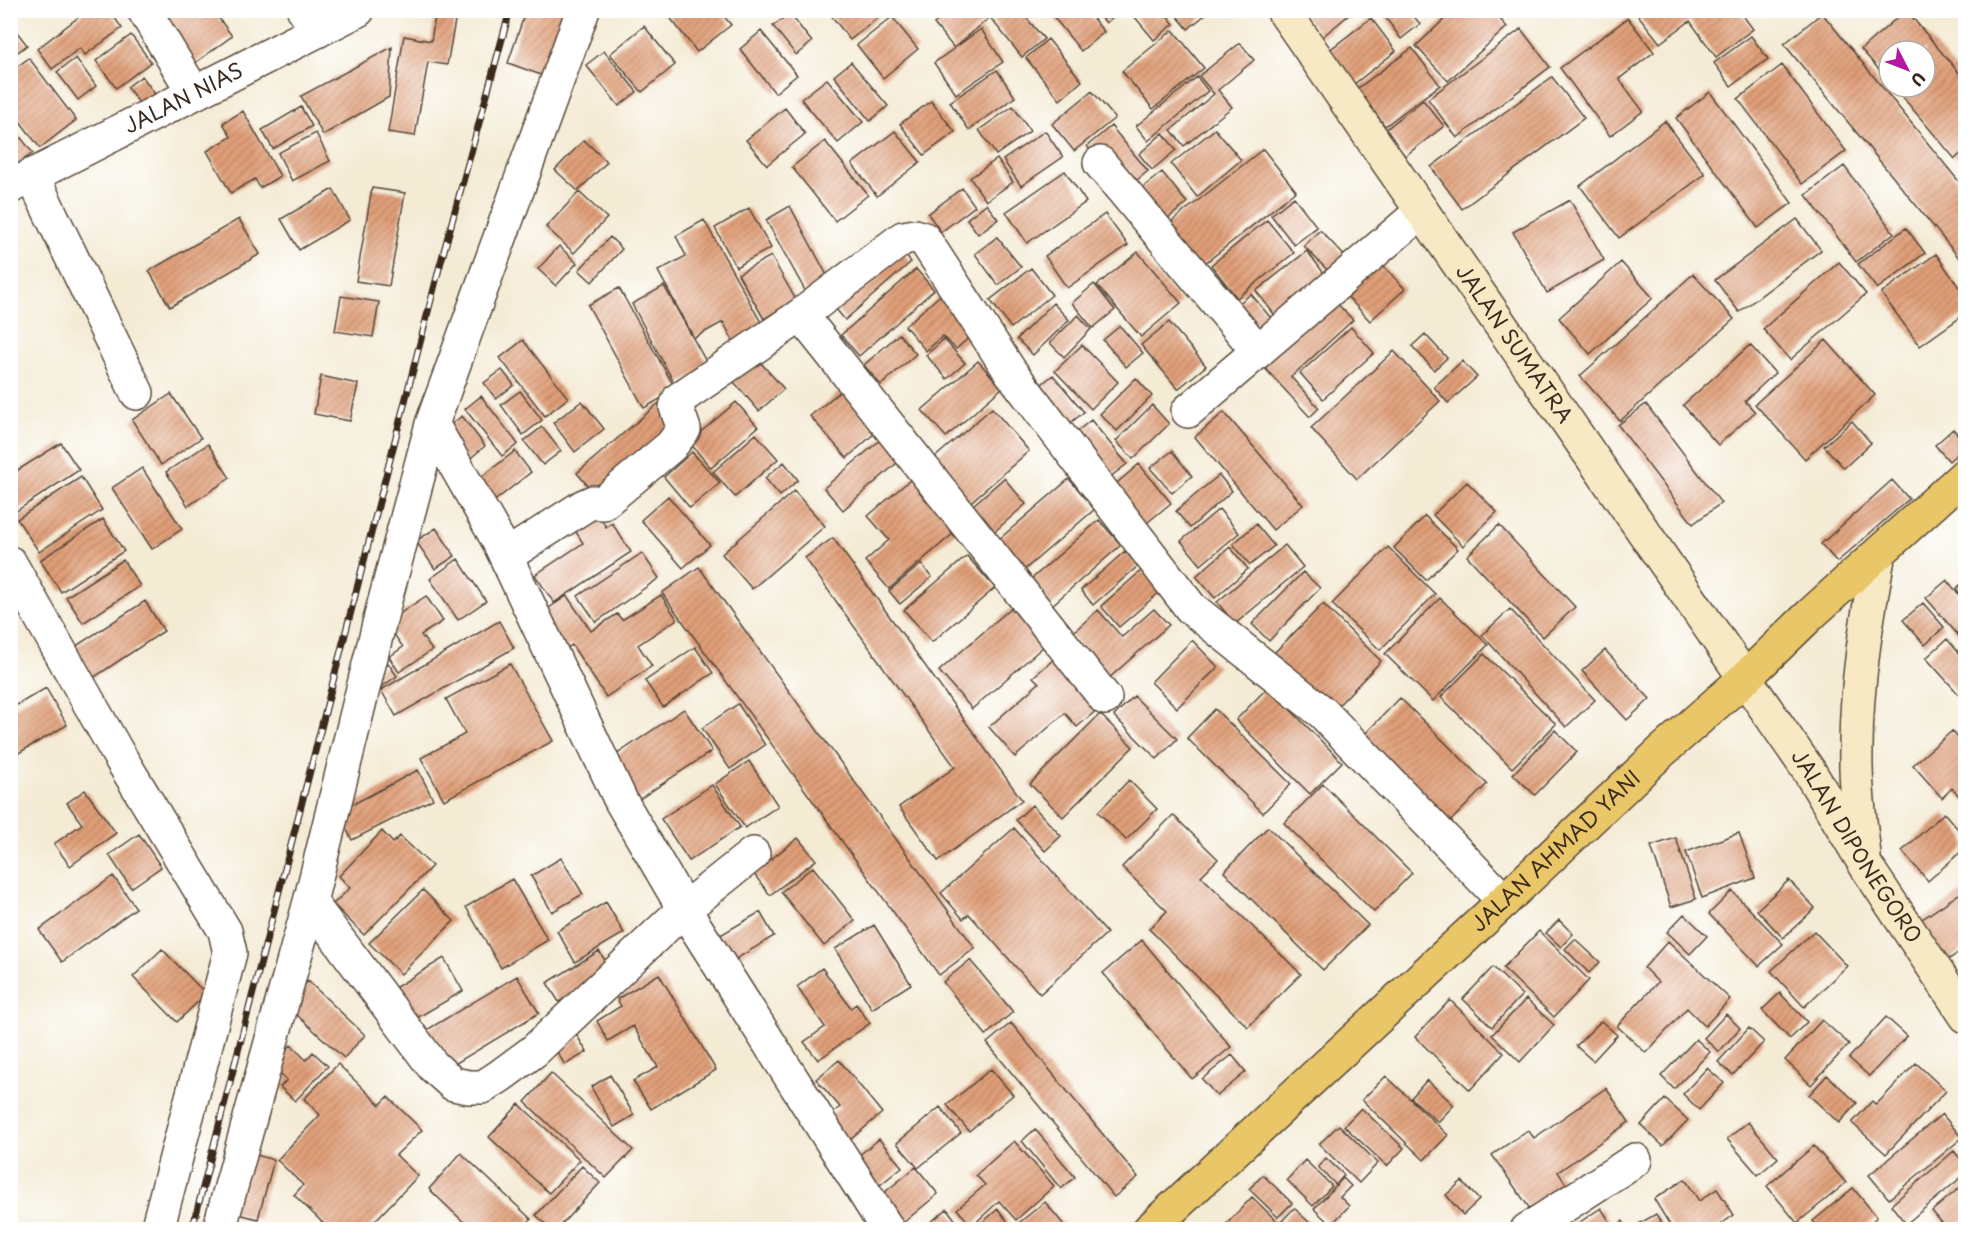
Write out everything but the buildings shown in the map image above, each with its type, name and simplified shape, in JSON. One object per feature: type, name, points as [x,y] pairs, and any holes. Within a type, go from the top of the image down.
[{"type":"main road","name":"JALAN SUMATRA","points":[[1283,10],[1703,616],[1744,679]]},
{"type":"main road","name":"JALAN AHMAD YANI","points":[[1149,1230],[1661,752],[1744,679],[1810,615],[1965,474]]},
{"type":"main road","points":[[1866,866],[1856,751],[1857,699],[1863,643],[1879,552]]},
{"type":"main road","name":"JALAN DIPONEGORO","points":[[1744,679],[1809,771],[1866,866],[1965,1016]]},
{"type":"street","points":[[144,10],[194,93]]},
{"type":"street","name":"JALAN NIAS","points":[[21,181],[194,93],[310,21],[358,10]]},
{"type":"street","points":[[219,1230],[310,902],[383,608],[432,424],[583,10]]},
{"type":"street","points":[[1100,163],[1258,351]]},
{"type":"street","points":[[21,181],[137,393]]},
{"type":"street","points":[[1188,411],[1422,211]]},
{"type":"street","points":[[506,556],[584,506],[593,502],[603,503],[671,446],[683,434],[684,427],[676,407],[679,399],[801,315],[903,238],[915,236],[924,238],[1010,371],[1191,608],[1323,713],[1504,901]]},
{"type":"street","points":[[801,315],[1106,698]]},
{"type":"street","points":[[432,424],[506,556],[621,801],[684,909],[888,1230]]},
{"type":"street","points":[[10,563],[117,752],[225,931],[230,953],[157,1230]]},
{"type":"street","points":[[310,902],[433,1066],[453,1083],[469,1087],[483,1087],[534,1051],[684,909],[753,854]]},
{"type":"street","points":[[1527,1230],[1635,1160]]},
{"type":"railway","points":[[192,1230],[439,269],[510,10]]}]
